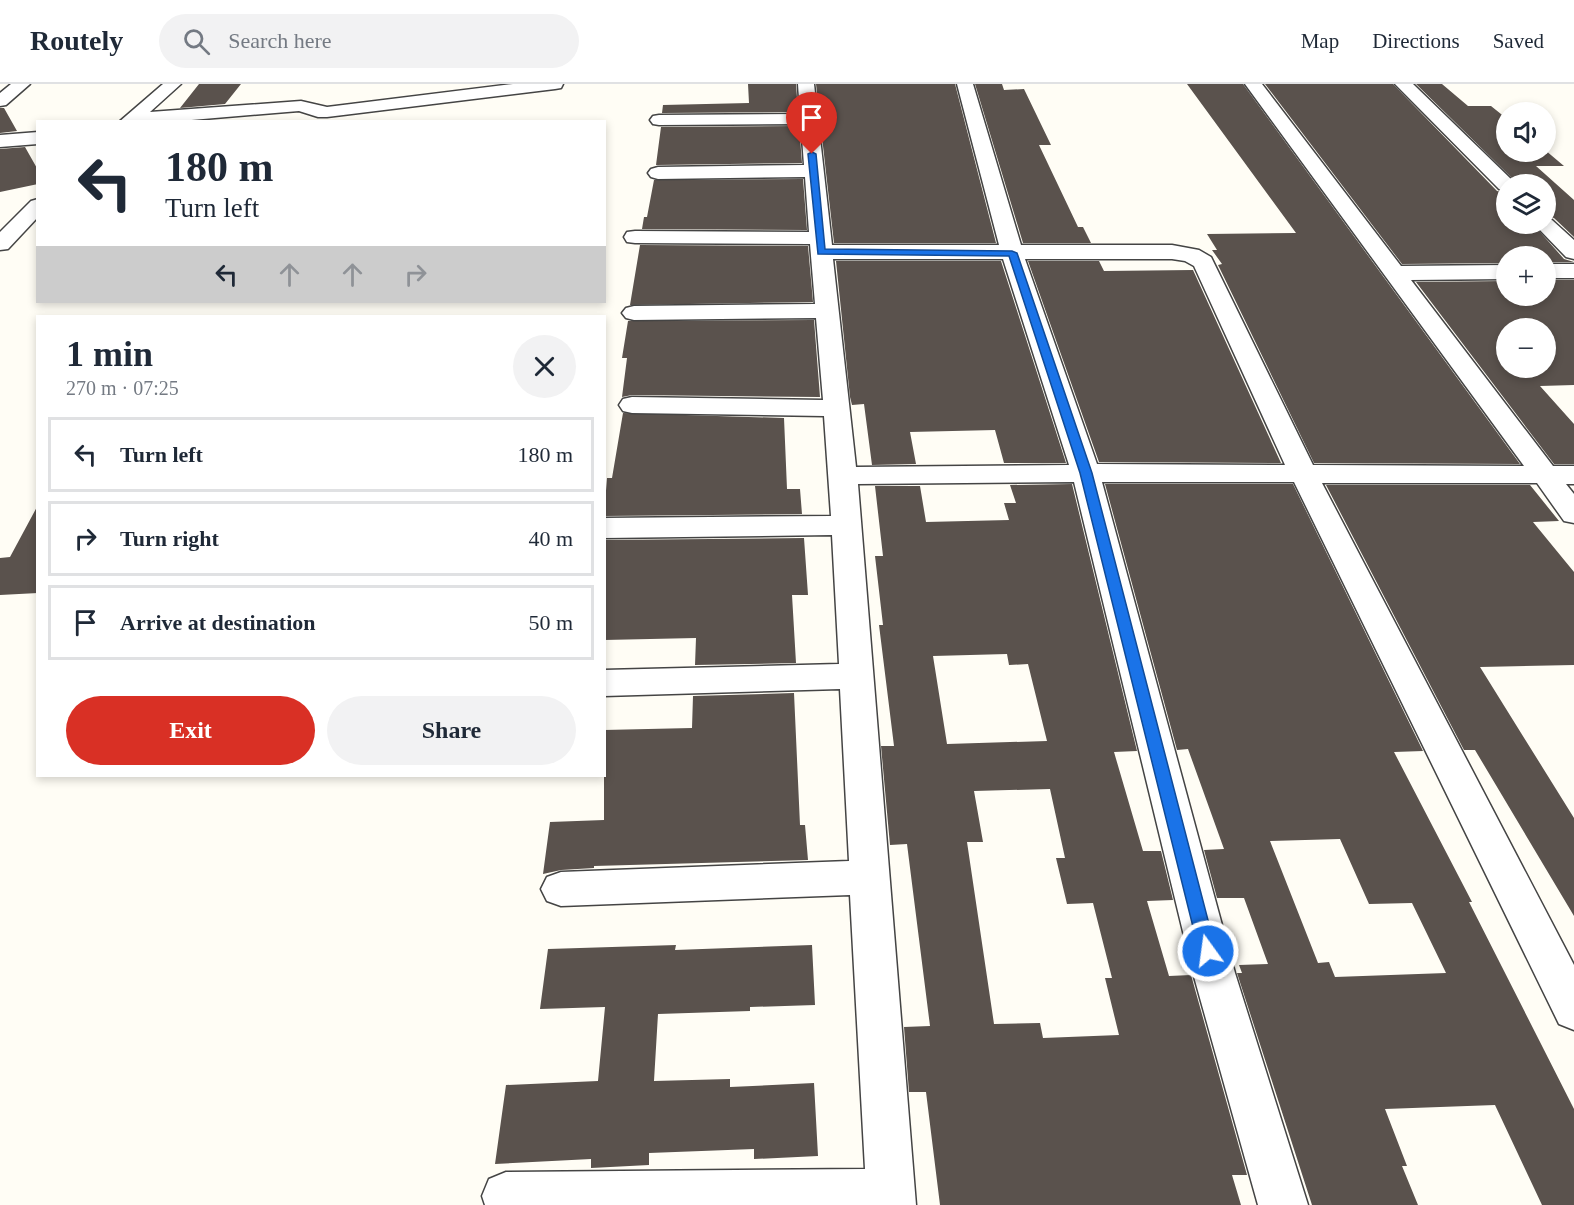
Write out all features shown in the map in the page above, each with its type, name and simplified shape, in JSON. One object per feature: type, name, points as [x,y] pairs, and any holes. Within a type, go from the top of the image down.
[{"type":"street","points":[[0,101],[22,84]]},
{"type":"street","points":[[130,120],[173,84]]},
{"type":"street","points":[[130,120],[301,106],[318,112],[327,112],[513,86],[555,84]]},
{"type":"street","points":[[506,1196],[891,1199],[847,525],[806,84]]},
{"type":"street","points":[[965,84],[1012,253],[1086,473],[1214,974],[1283,1205]]},
{"type":"street","points":[[1253,84],[1574,514]]},
{"type":"street","points":[[1403,84],[1496,175]]},
{"type":"street","points":[[659,120],[809,119]]},
{"type":"street","points":[[0,141],[36,138]]},
{"type":"street","points":[[658,173],[814,171]]},
{"type":"street","points":[[0,244],[36,207]]},
{"type":"street","points":[[1555,234],[1574,252]]},
{"type":"street","points":[[635,237],[1012,253],[1172,252],[1196,257],[1206,267],[1304,475],[1574,1009]]},
{"type":"street","points":[[1556,271],[1574,271]]},
{"type":"street","points":[[1393,273],[1496,272]]},
{"type":"street","points":[[634,313],[827,311]]},
{"type":"street","points":[[632,405],[837,408]]},
{"type":"street","points":[[843,476],[1086,473],[1574,476]]},
{"type":"street","points":[[606,528],[847,525]]},
{"type":"street","points":[[606,682],[856,676]]},
{"type":"street","points":[[561,889],[870,877]]},
{"type":"building","points":[[199,84],[241,84],[225,104],[180,108]]},
{"type":"building","points":[[748,84],[796,84],[798,112],[662,113],[663,105],[749,103]]},
{"type":"building","points":[[816,84],[955,84],[996,243],[834,243]]},
{"type":"building","points":[[975,84],[1002,84],[1004,90],[1024,89],[1051,145],[1039,145],[1078,227],[1083,227],[1091,243],[1023,243]]},
{"type":"building","points":[[1187,84],[1243,84],[1520,464],[1314,463],[1218,265],[1222,264],[1212,250],[1217,250],[1207,234],[1296,233]]},
{"type":"building","points":[[1265,84],[1393,84],[1496,190],[1496,234],[1542,234],[1552,246],[1496,246],[1496,263],[1402,264]]},
{"type":"building","points":[[1416,84],[1442,84],[1468,106],[1491,106],[1496,110],[1496,162],[1556,162],[1556,159],[1564,166],[1536,166],[1545,174],[1508,174]]},
{"type":"building","points":[[0,108],[4,108],[17,131],[0,133]]},
{"type":"building","points":[[799,126],[802,163],[656,165],[661,127]]},
{"type":"building","points":[[25,147],[36,166],[36,184],[0,192],[0,149]]},
{"type":"building","points":[[803,179],[807,230],[642,229],[644,217],[647,217],[654,180]]},
{"type":"building","points":[[1556,184],[1574,200],[1574,237],[1556,220]]},
{"type":"building","points":[[640,245],[808,246],[813,302],[630,305]]},
{"type":"building","points":[[1556,250],[1564,259],[1574,262],[1556,262]]},
{"type":"building","points":[[836,261],[1001,261],[1066,463],[1004,463],[995,430],[910,432],[916,464],[872,465],[864,404],[852,405],[850,397]]},
{"type":"building","points":[[1028,261],[1099,261],[1104,271],[1193,270],[1281,463],[1099,462]]},
{"type":"building","points":[[1556,280],[1574,280],[1574,385],[1540,386],[1574,424],[1574,464],[1554,464],[1416,282],[1496,281],[1496,306],[1556,306]]},
{"type":"building","points":[[814,320],[820,397],[632,395],[622,397],[627,358],[622,358],[628,321]]},
{"type":"building","points":[[623,413],[784,418],[787,489],[800,489],[802,514],[606,516],[607,478],[612,478]]},
{"type":"building","points":[[1072,484],[1137,751],[1114,752],[1143,851],[1161,851],[1173,900],[1147,901],[1169,976],[1191,975],[1247,1175],[1232,1175],[1241,1205],[940,1205],[926,1092],[909,1092],[904,1027],[930,1026],[907,844],[890,845],[881,746],[894,746],[879,625],[883,625],[875,556],[883,556],[875,486],[920,486],[926,522],[1009,520],[1004,503],[1016,503],[1010,485]],"holes":[[[1007,654],[1009,665],[1028,664],[1047,741],[947,744],[933,656]],[[1050,789],[1065,858],[1056,858],[1067,904],[1093,903],[1112,978],[1105,978],[1119,1035],[1043,1038],[1040,1023],[994,1024],[967,842],[983,842],[974,791]]]},
{"type":"building","points":[[1105,484],[1293,484],[1423,751],[1394,752],[1472,902],[1469,902],[1574,1109],[1574,1205],[1542,1205],[1495,1105],[1385,1109],[1407,1166],[1402,1166],[1418,1205],[1312,1205],[1237,973],[1242,973],[1239,965],[1268,964],[1244,898],[1217,898],[1204,850],[1224,849],[1188,749],[1177,750]],"holes":[[[1340,839],[1369,904],[1412,903],[1446,973],[1335,977],[1329,962],[1318,963],[1270,841]]]},
{"type":"building","points":[[1326,485],[1530,485],[1559,521],[1533,522],[1574,572],[1574,665],[1480,667],[1574,818],[1574,916],[1475,750],[1464,750]]},
{"type":"building","points":[[36,509],[36,593],[0,595],[0,558],[10,557]]},
{"type":"building","points":[[804,538],[808,595],[792,595],[796,663],[695,665],[696,638],[606,640],[606,540]]},
{"type":"building","points":[[794,693],[800,825],[805,825],[808,860],[594,866],[594,868],[561,870],[543,874],[550,822],[604,820],[606,730],[692,728],[693,696]]},
{"type":"building","points":[[676,945],[675,950],[812,945],[815,1005],[750,1007],[750,1011],[658,1014],[654,1081],[730,1079],[730,1087],[814,1083],[818,1156],[754,1159],[754,1149],[649,1153],[649,1165],[591,1168],[591,1159],[495,1164],[506,1085],[598,1081],[605,1007],[540,1009],[548,949]]},
{"type":"route","points":[[812,154],[821,252],[1012,253],[1086,473],[1208,951]]}]
